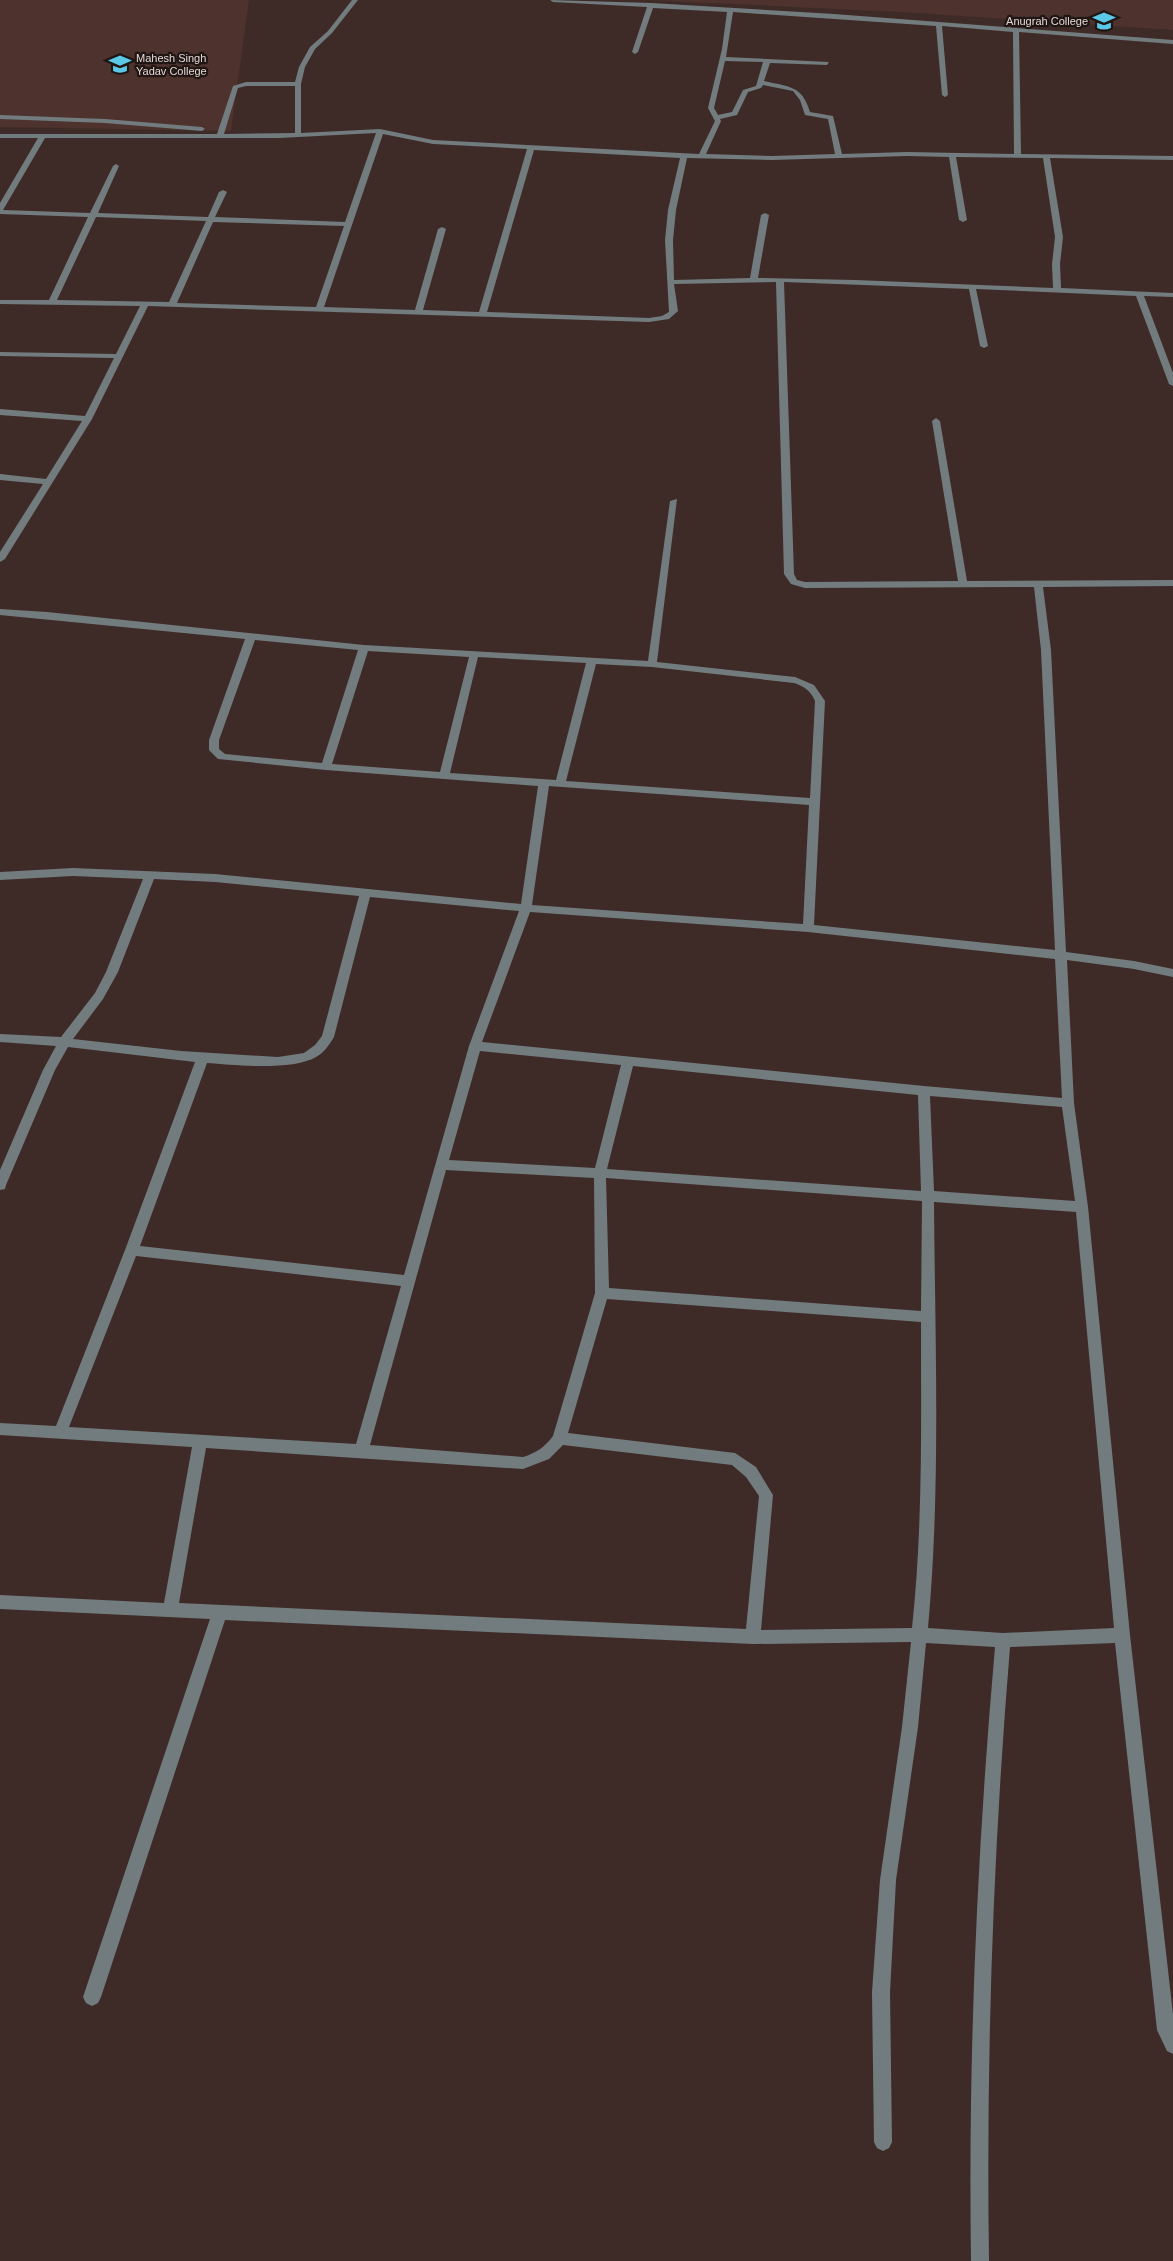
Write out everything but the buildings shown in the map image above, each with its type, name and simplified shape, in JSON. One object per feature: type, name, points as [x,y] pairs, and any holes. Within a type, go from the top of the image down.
[{"type":"street","points":[[298,135],[298,84],[307,56],[330,32],[355,0]]},
{"type":"street","points":[[553,0],[730,10],[1173,42]]},
{"type":"street","points":[[635,52],[651,5]]},
{"type":"street","points":[[702,156],[716,126],[717,116],[710,108],[723,59],[730,10]]},
{"type":"street","points":[[939,25],[945,95]]},
{"type":"street","points":[[1016,31],[1018,157]]},
{"type":"street","points":[[723,59],[827,63]]},
{"type":"street","points":[[717,116],[736,114],[745,91],[757,88],[768,61]]},
{"type":"street","points":[[760,82],[795,90],[803,100],[806,114],[831,117],[839,155]]},
{"type":"street","points":[[220,134],[235,87],[246,84],[298,84]]},
{"type":"street","points":[[0,117],[133,123],[220,134]]},
{"type":"street","points":[[319,310],[380,131]]},
{"type":"street","points":[[0,136],[298,135],[380,131],[433,142],[684,156],[772,158],[839,155],[952,154],[1018,157],[1173,158]]},
{"type":"street","points":[[42,137],[0,210],[348,224]]},
{"type":"street","points":[[482,315],[531,148]]},
{"type":"street","points":[[952,154],[963,220]]},
{"type":"street","points":[[0,302],[145,304],[663,319],[671,316],[674,310],[670,282],[668,240],[672,210],[684,156]]},
{"type":"street","points":[[1046,157],[1059,237],[1056,264],[1057,291]]},
{"type":"street","points":[[52,303],[116,166]]},
{"type":"street","points":[[172,305],[223,192]]},
{"type":"street","points":[[754,280],[764,215]]},
{"type":"street","points":[[418,313],[442,229]]},
{"type":"street","points":[[670,282],[780,280],[1173,295]]},
{"type":"street","points":[[780,280],[789,574],[794,582],[805,585],[1173,583]]},
{"type":"street","points":[[972,287],[984,346]]},
{"type":"street","points":[[1140,294],[1173,384]]},
{"type":"street","points":[[0,559],[88,419],[145,304]]},
{"type":"street","points":[[0,354],[120,356]]},
{"type":"street","points":[[0,412],[88,419]]},
{"type":"street","points":[[936,422],[963,584]]},
{"type":"street","points":[[0,477],[48,482]]},
{"type":"street","points":[[652,664],[674,501]]},
{"type":"street","points":[[1038,584],[1046,650],[1068,1102],[1082,1207],[1122,1635],[1166,2030],[1173,2045]]},
{"type":"street","points":[[0,612],[47,615],[364,648],[652,664],[795,680],[809,685],[817,691],[820,700],[808,928]]},
{"type":"street","points":[[251,636],[214,740],[214,750],[222,756],[326,767],[815,802]]},
{"type":"street","points":[[326,767],[364,648]]},
{"type":"street","points":[[444,775],[474,655]]},
{"type":"street","points":[[560,783],[592,661]]},
{"type":"street","points":[[361,1451],[475,1046],[526,908],[544,782]]},
{"type":"street","points":[[0,876],[73,872],[215,878],[526,908],[808,928],[1060,955],[1134,965],[1173,973]]},
{"type":"street","points":[[0,1185],[49,1070],[65,1041],[99,996],[112,972],[150,875]]},
{"type":"street","points":[[0,1038],[65,1041],[202,1059],[284,1061],[312,1055],[322,1048],[328,1037],[366,892]]},
{"type":"street","points":[[475,1046],[924,1091],[1068,1102]]},
{"type":"street","points":[[60,1433],[132,1250],[202,1059]]},
{"type":"street","points":[[0,1429],[523,1463],[541,1459],[551,1450],[559,1438],[602,1293],[600,1173],[628,1060]]},
{"type":"street","points":[[883,2142],[882,1992],[888,1880],[910,1727],[920,1635],[928,1472],[928,1196],[924,1091]]},
{"type":"street","points":[[442,1165],[600,1173],[1082,1207]]},
{"type":"street","points":[[132,1250],[409,1281]]},
{"type":"street","points":[[602,1293],[927,1317]]},
{"type":"street","points":[[559,1438],[735,1459],[752,1472],[766,1495],[753,1636]]},
{"type":"street","points":[[171,1608],[200,1442]]},
{"type":"street","points":[[0,1602],[171,1608],[220,1613],[753,1636],[920,1635],[1003,1640],[1122,1635]]},
{"type":"street","points":[[92,1997],[220,1613]]},
{"type":"street","points":[[980,2261],[980,1985],[986,1861],[1003,1640]]},
{"type":"shaded area","name":"Mahesh Singh Yadav College","points":[[0,0],[249,0],[231,131],[0,127]]},
{"type":"shaded area","name":"Anugrah College","points":[[647,0],[1173,0],[1173,30],[899,12]]},
{"type":"place","name":"Anugrah College","points":[[1104,21]]},
{"type":"place","name":"Mahesh Singh Yadav College","points":[[120,64]]}]
